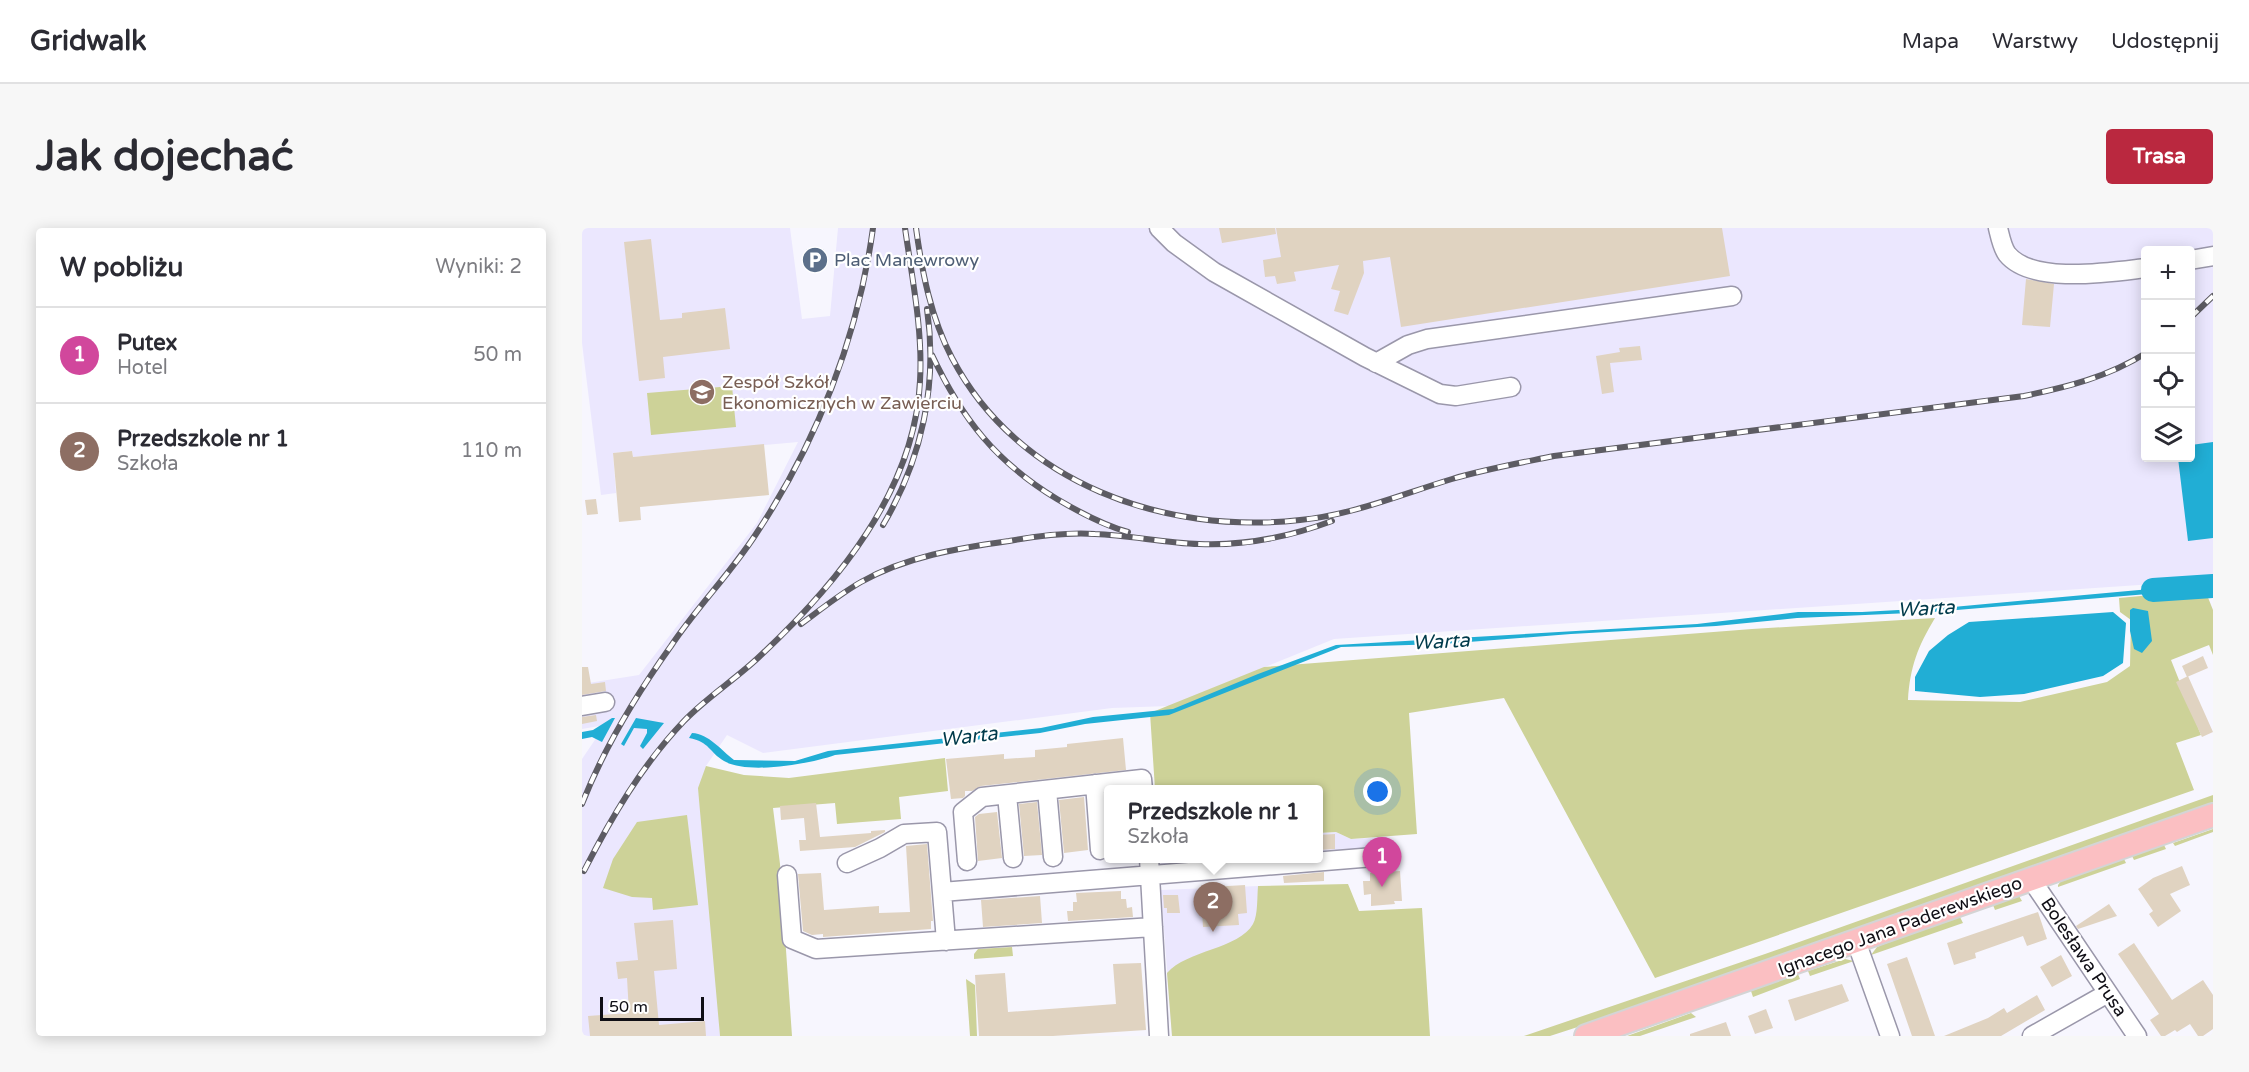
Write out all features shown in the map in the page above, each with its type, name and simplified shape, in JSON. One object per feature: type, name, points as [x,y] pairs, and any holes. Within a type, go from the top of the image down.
[{"type":"main road","name":"Ignacego Jana Paderewskiego","points":[[1586,1036],[2213,815]]},
{"type":"street","points":[[1160,228],[1182,250],[1214,272],[1376,363],[1448,396],[1511,387]]},
{"type":"street","points":[[1998,228],[2006,253],[2017,263],[2032,270],[2055,273],[2104,273],[2141,268]]},
{"type":"street","points":[[2195,259],[2213,256]]},
{"type":"street","points":[[1376,363],[1408,345],[1427,339],[1732,296]]},
{"type":"street","points":[[582,706],[604,702]]},
{"type":"street","points":[[967,861],[963,812],[982,797],[1142,779],[1143,785]]},
{"type":"street","points":[[1095,784],[1100,850]]},
{"type":"street","points":[[1047,790],[1053,857]]},
{"type":"street","points":[[1007,795],[1013,858]]},
{"type":"street","points":[[847,863],[904,834],[937,832],[946,941]]},
{"type":"street","points":[[1323,860],[1374,857]]},
{"type":"street","points":[[942,892],[1150,868],[1252,863]]},
{"type":"street","points":[[1150,868],[1159,1036]]},
{"type":"street","points":[[787,875],[792,939],[816,950],[1153,927]]},
{"type":"street","name":"Bolesława Prusa","points":[[2031,879],[2137,1036]]},
{"type":"street","points":[[1856,941],[1890,1036]]},
{"type":"street","points":[[2032,1036],[2108,993]]},
{"type":"shaded area","points":[[582,228],[790,228],[802,319],[830,316],[838,228],[2213,228],[2213,580],[1334,639],[1169,706],[1112,708],[763,753],[727,735],[706,766],[720,1036],[582,1036],[582,759],[605,725],[582,729],[582,684],[639,675],[757,523],[798,442],[633,457],[632,451],[613,453],[616,493],[601,495],[582,343]]},
{"type":"shaded area","points":[[1336,832],[1351,839],[1387,837],[1388,851],[1323,856],[1323,833]]},
{"type":"shaded area","points":[[1161,863],[1246,863],[1162,870]]},
{"type":"shaded area","points":[[1258,886],[1269,1036],[1172,1036],[1161,890]]},
{"type":"green space","points":[[732,386],[736,427],[651,435],[647,393]]},
{"type":"green space","points":[[2205,590],[2213,610],[2213,655],[2209,645],[2171,660],[2201,735],[2176,743],[2194,790],[1655,978],[1504,698],[1409,713],[1417,834],[1351,839],[1336,832],[1323,833],[1323,785],[1155,785],[1150,713],[1264,667],[1752,629],[1935,618],[1916,657],[1908,700],[2020,702],[2107,682],[2130,666],[2131,620],[2120,612],[2119,598]]},
{"type":"green space","points":[[945,758],[948,791],[899,797],[901,819],[837,824],[835,803],[773,808],[780,864],[792,1036],[720,1036],[698,788],[706,766],[744,775],[789,778]]},
{"type":"green space","points":[[2213,795],[2213,802],[1928,906],[1550,1036],[1524,1036],[1765,954]]},
{"type":"green space","points":[[687,815],[698,905],[653,910],[652,898],[632,897],[603,888],[613,859],[637,822]]},
{"type":"green space","points":[[2213,829],[2213,832],[2175,846],[2173,843]]},
{"type":"green space","points":[[2164,845],[2166,849],[2134,860],[2132,856]]},
{"type":"green space","points":[[2124,859],[2126,863],[2058,887],[2061,881]]},
{"type":"green space","points":[[1348,884],[1359,911],[1422,908],[1430,1036],[1172,1036],[1167,973],[1187,959],[1236,939],[1246,932],[1256,916],[1258,886]]},
{"type":"green space","points":[[2019,896],[2022,901],[1995,910],[1993,905]]},
{"type":"green space","points":[[1960,917],[1963,923],[1871,955],[1877,947],[1884,944]]},
{"type":"green space","points":[[1012,947],[1013,956],[974,959],[974,954],[978,949]]},
{"type":"green space","points":[[1845,959],[1854,961],[1810,976],[1808,971]]},
{"type":"green space","points":[[1798,974],[1800,979],[1753,997],[1751,991]]},
{"type":"green space","points":[[966,979],[975,985],[977,1036],[970,1036]]},
{"type":"green space","points":[[1691,1013],[1696,1017],[1640,1036],[1627,1036]]},
{"type":"water","points":[[2213,442],[2213,538],[2188,541],[2178,462],[2195,462],[2195,444]]},
{"type":"water","points":[[2183,586],[2183,591],[1933,612],[1797,618],[1716,626],[1443,644],[1341,647],[1169,715],[1085,724],[1040,733],[835,755],[779,767],[734,765],[719,758],[701,742],[689,738],[692,733],[704,736],[734,760],[795,761],[828,751],[1041,728],[1093,717],[1173,709],[1336,645],[1697,624],[1798,612],[1862,612],[1953,607]]},
{"type":"water","points":[[2133,608],[2148,611],[2152,641],[2142,653],[2134,649],[2130,631],[2130,610]]},
{"type":"water","points":[[2113,612],[2126,623],[2123,663],[2103,676],[2024,694],[1980,697],[1915,691],[1915,677],[1929,651],[1948,635],[1969,622]]},
{"type":"water","points":[[615,718],[602,742],[592,737],[582,739],[582,732],[593,730]]},
{"type":"water","points":[[636,718],[664,723],[643,749],[640,746],[647,729],[634,728],[624,746],[621,744]]},
{"type":"building","points":[[1219,228],[1275,228],[1276,234],[1222,243]]},
{"type":"building","points":[[1276,228],[1722,228],[1730,276],[1401,327],[1390,257],[1363,261],[1364,273],[1348,315],[1334,311],[1340,291],[1331,289],[1339,265],[1294,272],[1296,281],[1277,284],[1275,276],[1265,277],[1263,260],[1281,257]]},
{"type":"building","name":"Zespół Szkół Ekonomicznych w Zawierciu","points":[[651,239],[660,320],[682,318],[682,313],[725,308],[730,349],[663,357],[665,378],[639,381],[624,242]]},
{"type":"building","points":[[2026,279],[2054,284],[2050,327],[2022,325]]},
{"type":"building","points":[[1640,346],[1642,360],[1610,363],[1614,392],[1602,394],[1596,356],[1620,352],[1619,348]]},
{"type":"building","points":[[764,444],[769,495],[640,507],[641,520],[619,522],[613,453],[632,451],[633,457]]},
{"type":"building","points":[[596,499],[598,514],[587,515],[585,500]]},
{"type":"building","points":[[2203,656],[2208,668],[2187,677],[2182,666]]},
{"type":"building","points":[[582,667],[588,667],[591,684],[605,682],[606,691],[582,695]]},
{"type":"building","points":[[2188,676],[2213,732],[2202,737],[2176,682]]},
{"type":"building","points":[[596,715],[597,721],[582,724],[582,717]]},
{"type":"building","points":[[1123,738],[1126,770],[981,786],[972,791],[965,791],[963,798],[951,799],[946,759],[1004,754],[1004,759],[1035,757],[1035,750]]},
{"type":"building","points":[[1084,797],[1088,850],[1064,853],[1059,800]]},
{"type":"building","points":[[1037,802],[1042,855],[1024,856],[1019,804]]},
{"type":"building","points":[[816,803],[820,837],[871,833],[871,831],[885,830],[885,832],[855,847],[800,851],[799,840],[806,840],[804,818],[781,820],[780,806]]},
{"type":"building","points":[[997,812],[1002,858],[978,861],[975,817],[979,814]]},
{"type":"building","points":[[1335,834],[1335,849],[1323,850],[1323,835]]},
{"type":"building","points":[[927,844],[933,921],[931,921],[931,929],[823,937],[823,934],[812,935],[803,931],[798,874],[821,873],[824,910],[879,906],[879,913],[910,912],[906,846]]},
{"type":"building","points":[[2182,866],[2190,885],[2170,894],[2181,911],[2158,927],[2149,914],[2153,911],[2138,889],[2153,878]]},
{"type":"building","points":[[1400,871],[1402,901],[1394,901],[1395,904],[1371,906],[1371,894],[1364,895],[1363,881],[1370,881],[1370,873]]},
{"type":"building","points":[[1324,872],[1324,881],[1284,883],[1283,876]]},
{"type":"building","points":[[1245,885],[1247,913],[1238,914],[1239,925],[1203,927],[1201,893],[1211,893],[1211,887]]},
{"type":"building","points":[[1121,891],[1121,899],[1126,899],[1127,908],[1132,907],[1133,917],[1068,921],[1067,911],[1073,911],[1073,902],[1077,902],[1076,893]]},
{"type":"building","points":[[1163,895],[1178,895],[1180,913],[1167,913],[1167,908],[1164,908]]},
{"type":"building","points":[[1040,896],[1042,923],[983,927],[981,900]]},
{"type":"building","points":[[2109,904],[2117,916],[2078,929],[2076,926]]},
{"type":"building","points":[[2038,912],[2047,939],[2027,946],[2023,936],[1975,953],[1976,958],[1954,965],[1947,943]]},
{"type":"building","points":[[673,920],[677,969],[654,971],[659,1025],[705,1021],[706,1036],[590,1036],[588,1016],[629,1013],[627,978],[618,979],[616,962],[638,960],[634,923]]},
{"type":"building","points":[[2134,943],[2172,1000],[2203,980],[2213,995],[2213,1029],[2203,1036],[2198,1036],[2190,1024],[2177,1032],[2175,1030],[2161,1036],[2150,1020],[2159,1014],[2118,954]]},
{"type":"building","points":[[2061,955],[2072,976],[2052,987],[2040,967]]},
{"type":"building","points":[[1907,957],[1935,1036],[1912,1036],[1887,964]]},
{"type":"building","points":[[1141,963],[1146,1030],[1053,1036],[979,1036],[975,975],[1005,973],[1008,1012],[1116,1004],[1113,964]]},
{"type":"building","points":[[1842,984],[1849,1001],[1795,1021],[1788,1000]]},
{"type":"building","points":[[2037,995],[2045,1010],[2001,1036],[1944,1036],[1988,1018],[2004,1008],[2007,1013]]},
{"type":"building","points":[[1766,1009],[1773,1028],[1755,1034],[1748,1016]]},
{"type":"building","points":[[1726,1022],[1731,1036],[1690,1036],[1690,1034]]},
{"type":"waterway","name":"Warta","points":[[2153,590],[2213,586]]},
{"type":"railway","points":[[582,804],[611,742],[645,683],[681,632],[746,549],[798,463],[832,387],[845,348],[857,309],[873,228]]},
{"type":"railway","points":[[584,871],[628,793],[654,756],[693,712],[760,656],[816,599],[867,533],[887,498],[904,460],[915,421],[920,381],[918,324],[905,228]]},
{"type":"railway","points":[[916,228],[928,294],[938,327],[952,358],[980,402],[1015,439],[1056,469],[1100,492],[1148,509],[1198,519],[1249,523],[1300,520],[1339,514],[1465,475],[1554,456],[2024,396],[2087,380],[2117,369],[2144,354]]},
{"type":"railway","points":[[2195,313],[2213,296]]},
{"type":"railway","points":[[883,525],[908,474],[924,420],[930,365],[927,309]]},
{"type":"railway","points":[[932,355],[943,378],[969,419],[983,437],[1016,470],[1035,485],[1074,509],[1128,532]]},
{"type":"railway","points":[[801,624],[845,592],[878,573],[951,550],[1073,534],[1186,543],[1233,544],[1283,536],[1332,521]]},
{"type":"place","name":"Plac Manewrowy","points":[[815,260]]},
{"type":"place","name":"Zespół Szkół Ekonomicznych w Zawierciu","points":[[702,392]]},
{"type":"place","name":"Putex","points":[[1382,887]]},
{"type":"place","name":"Przedszkole nr 1","points":[[1213,932]]}]
